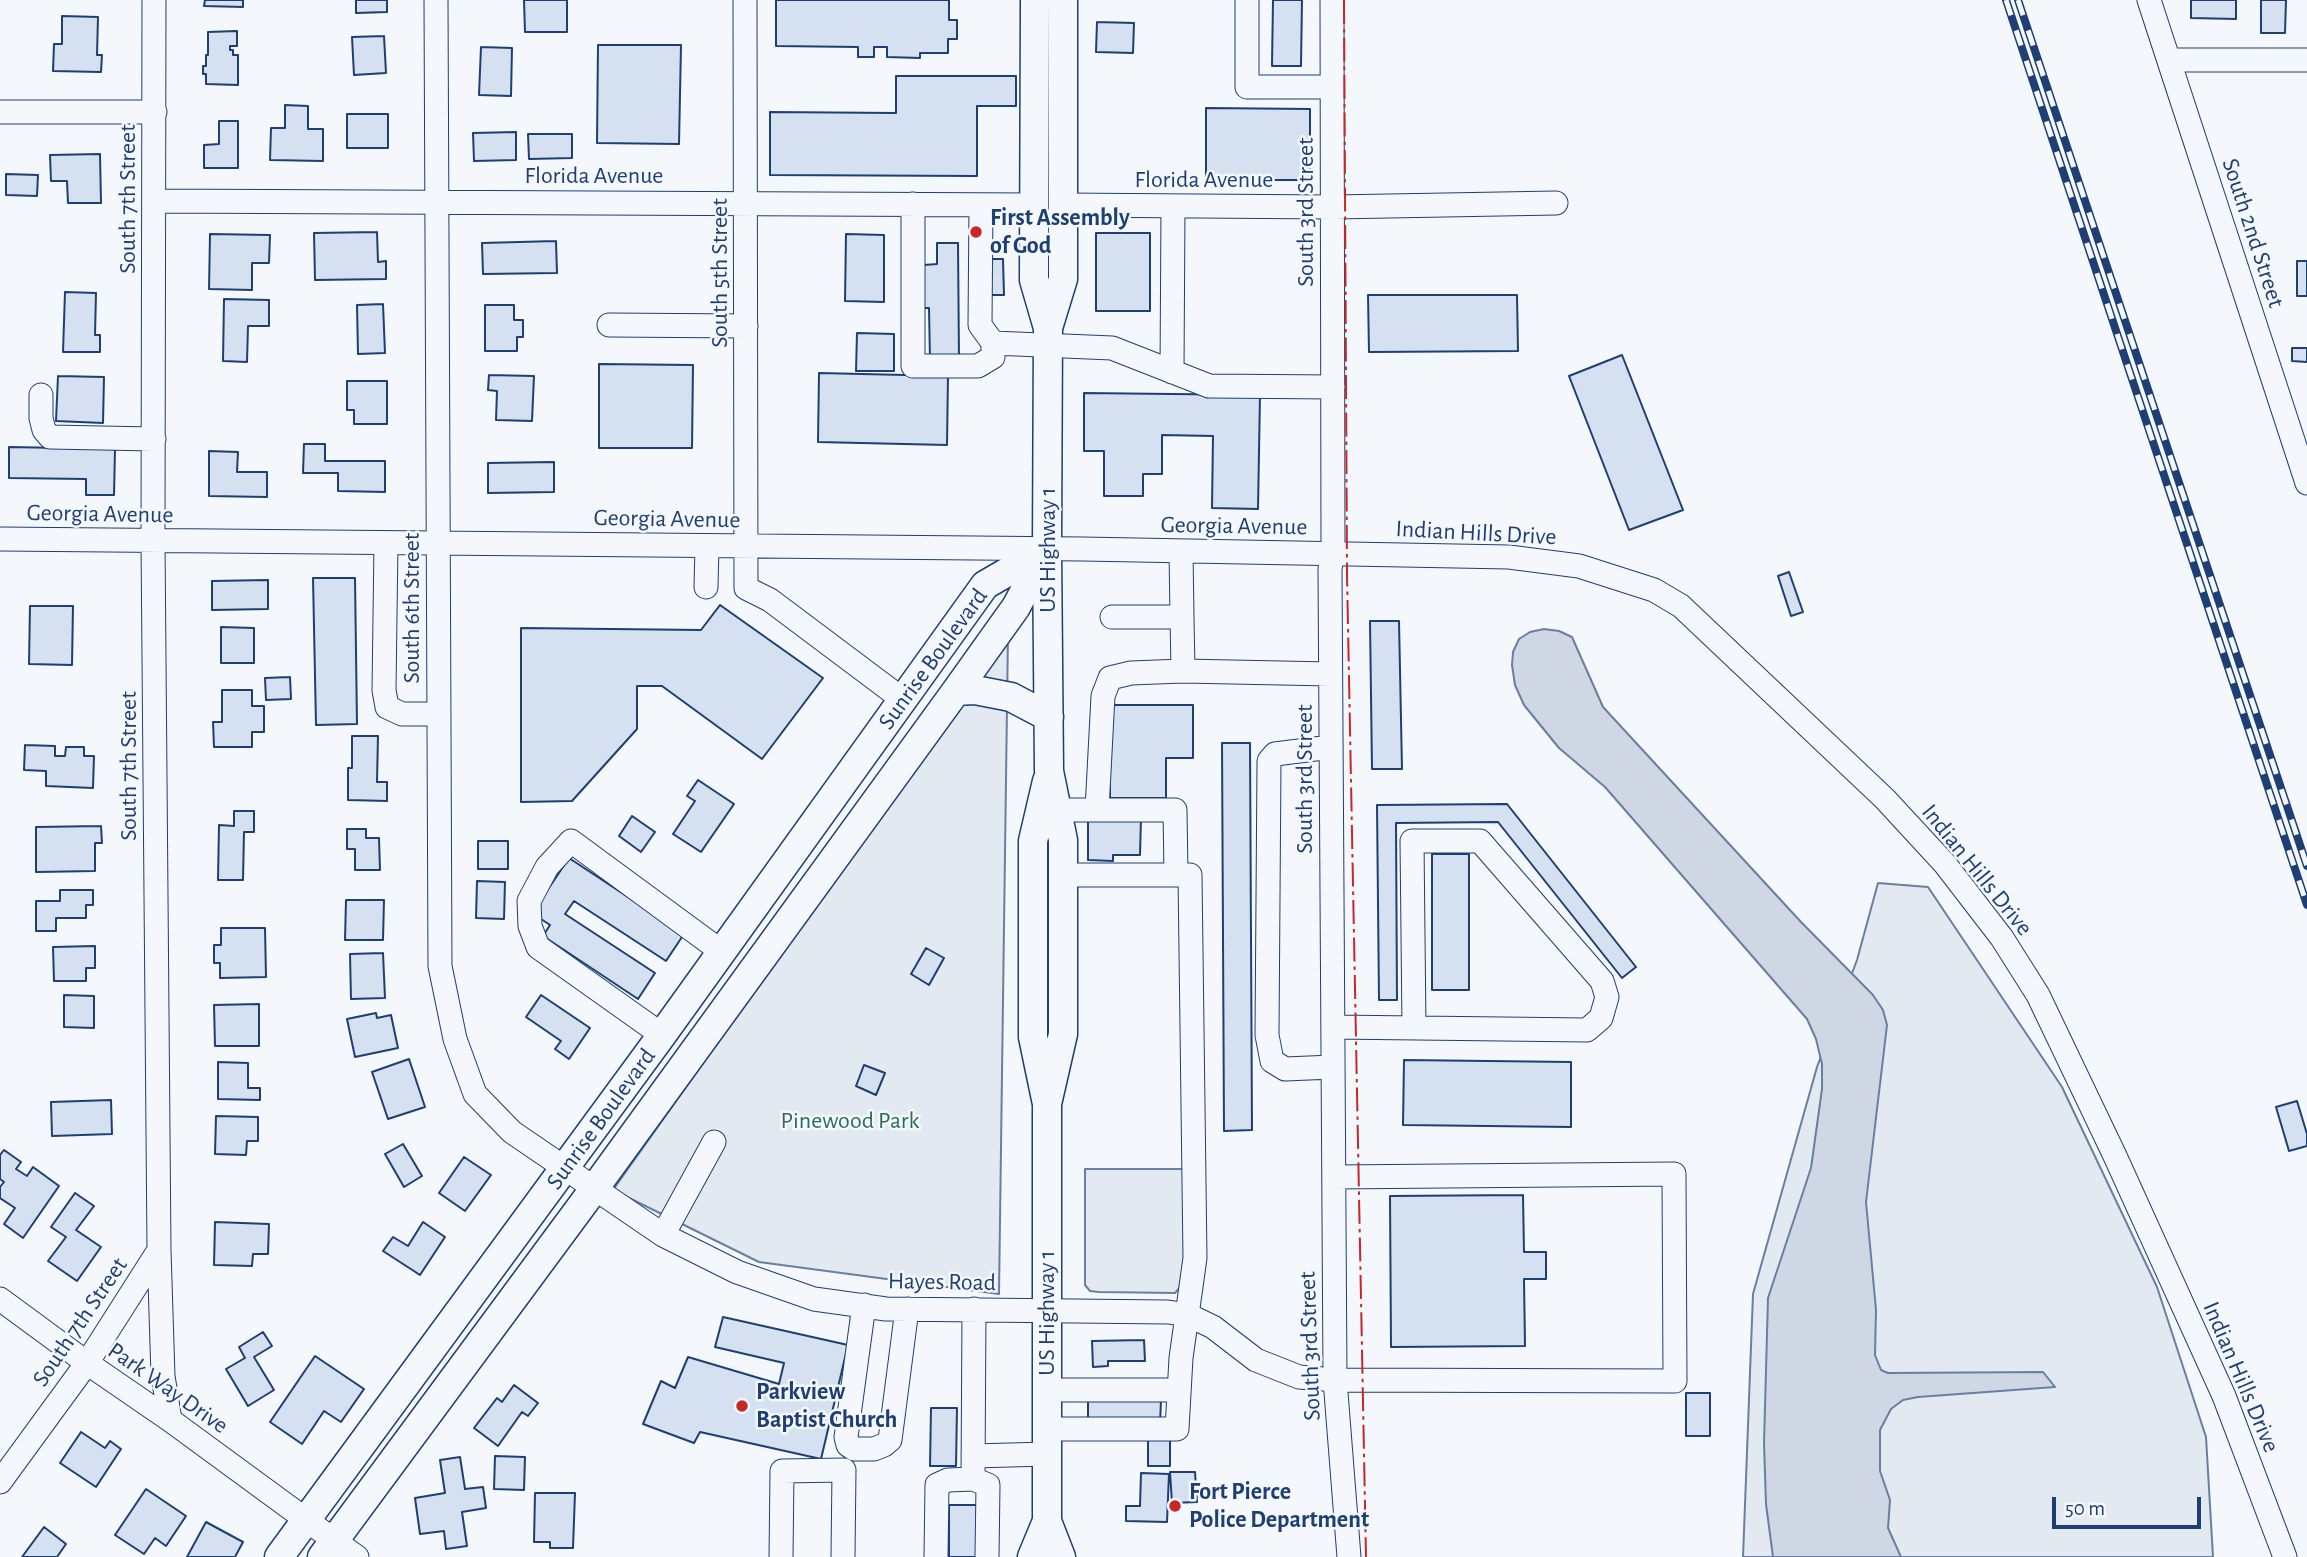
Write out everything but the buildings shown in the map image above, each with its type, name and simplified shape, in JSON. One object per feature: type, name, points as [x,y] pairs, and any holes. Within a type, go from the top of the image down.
[{"type":"main road","name":"US Highway 1","points":[[1035,0],[1034,280],[1049,336]]},
{"type":"main road","name":"US Highway 1","points":[[1047,1104],[1063,1034],[1063,840],[1049,771],[1047,549],[1049,336],[1063,279],[1063,0]]},
{"type":"main road","name":"Sunrise Boulevard","points":[[328,1549],[956,691],[1016,607],[1047,549]]},
{"type":"main road","name":"Sunrise Boulevard","points":[[279,1557],[662,1035],[985,586],[1047,549]]},
{"type":"main road","points":[[956,691],[975,690],[1010,697],[1049,717]]},
{"type":"main road","name":"US Highway 1","points":[[1049,771],[1033,841],[1032,1037],[1047,1104],[1047,1521],[1061,1557]]},
{"type":"main road","name":"US Highway 1","points":[[1032,1557],[1047,1521]]},
{"type":"street","name":"South 7th Street","points":[[0,1482],[87,1363],[159,1250],[153,540],[154,0]]},
{"type":"street","name":"South 6th Street","points":[[436,0],[440,966],[455,1039],[475,1094],[512,1132],[565,1168]]},
{"type":"street","name":"South 5th Street","points":[[745,0],[746,588],[770,600],[902,699]]},
{"type":"street","points":[[1247,0],[1247,87],[1332,87]]},
{"type":"street","name":"South 3rd Street","points":[[1332,0],[1333,553],[1329,569],[1335,1380],[1349,1557]]},
{"type":"street","name":"South 2nd Street","points":[[2149,0],[2307,483]]},
{"type":"street","points":[[2169,60],[2307,60]]},
{"type":"street","points":[[0,112],[155,112]]},
{"type":"street","name":"Florida Avenue","points":[[155,201],[1034,205]]},
{"type":"street","name":"Florida Avenue","points":[[1062,205],[1333,207],[1556,203]]},
{"type":"street","points":[[913,204],[914,366],[978,366],[993,358],[993,343],[980,326],[981,205]]},
{"type":"street","points":[[1172,372],[1173,206]]},
{"type":"street","points":[[609,326],[746,326]]},
{"type":"street","points":[[993,343],[1049,336],[1112,348],[1209,386],[1333,387]]},
{"type":"street","points":[[41,395],[41,418],[44,430],[50,436],[59,439],[154,439]]},
{"type":"street","name":"Georgia Avenue","points":[[0,539],[1333,553]]},
{"type":"street","points":[[386,543],[384,690],[387,707],[402,714],[439,714]]},
{"type":"street","points":[[706,587],[707,546]]},
{"type":"street","points":[[1181,552],[1183,671]]},
{"type":"street","name":"Indian Hills Drive","points":[[1333,553],[1523,559],[1579,566],[1654,590],[1681,606],[1885,799],[1945,864],[2002,938],[2038,995],[2115,1156],[2224,1396],[2284,1554]]},
{"type":"street","points":[[1112,617],[1182,617]]},
{"type":"street","points":[[1097,810],[1103,695],[1110,678],[1131,673],[1183,671],[1330,674]]},
{"type":"street","points":[[1331,747],[1275,754],[1269,761],[1268,1035],[1272,1061],[1284,1069],[1333,1067]]},
{"type":"street","points":[[1057,810],[1175,810],[1176,875]]},
{"type":"street","points":[[662,1035],[538,947],[530,926],[529,901],[547,867],[571,841],[722,952]]},
{"type":"street","points":[[1333,1027],[1414,1028],[1587,1030],[1601,1018],[1607,997],[1602,981],[1480,841],[1412,841],[1414,1028]]},
{"type":"street","points":[[936,1557],[937,1485],[974,1467],[1047,1441],[1177,1429],[1181,1358],[1195,1258],[1190,875],[1063,875]]},
{"type":"street","points":[[663,1235],[715,1142]]},
{"type":"street","name":"Hayes Road","points":[[565,1168],[663,1235],[737,1272],[814,1298],[863,1306],[907,1309],[1168,1312],[1188,1315],[1213,1327],[1256,1360],[1299,1377],[1335,1380],[1675,1381],[1674,1174],[1334,1177]]},
{"type":"street","points":[[159,1250],[163,1376],[170,1419]]},
{"type":"street","name":"Park Way Drive","points":[[0,1299],[307,1519],[328,1549],[357,1557]]},
{"type":"street","points":[[843,1557],[844,1470],[848,1445],[846,1437],[863,1306]]},
{"type":"street","points":[[848,1445],[854,1449],[874,1449],[890,1440],[907,1309]]},
{"type":"street","points":[[974,1310],[974,1467],[988,1485],[987,1557]]},
{"type":"street","points":[[1047,1390],[1179,1390]]},
{"type":"street","points":[[781,1557],[782,1471],[844,1470]]},
{"type":"green space","name":"Pinewood Park","points":[[1008,633],[999,1294],[759,1262],[613,1190]]},
{"type":"green space","points":[[1878,883],[1928,887],[2062,1087],[2157,1287],[2206,1437],[2213,1557],[1743,1557],[1753,1294],[1817,1067],[1857,960]]},
{"type":"green space","points":[[1085,1169],[1187,1169],[1187,1279],[1175,1293],[1099,1292],[1090,1291],[1085,1285]]},
{"type":"shaded area","points":[[1544,629],[1559,631],[1572,637],[1603,707],[1801,922],[1873,995],[1883,1010],[1887,1025],[1866,1202],[1876,1310],[1875,1355],[1881,1370],[1888,1373],[2043,1372],[2055,1387],[1918,1397],[1903,1400],[1891,1409],[1880,1430],[1880,1471],[1890,1500],[1888,1528],[1901,1557],[1773,1557],[1766,1504],[1764,1443],[1768,1298],[1811,1168],[1822,1089],[1822,1064],[1816,1039],[1807,1019],[1605,787],[1559,748],[1524,705],[1515,685],[1513,652],[1519,639],[1530,632]]},
{"type":"railway","points":[[2006,0],[2307,905]]},
{"type":"railway","points":[[2018,0],[2307,866]]},
{"type":"power","points":[[1344,0],[1347,574],[1366,1557]]},
{"type":"place","name":"First Assembly of God","points":[[976,232]]},
{"type":"place","name":"Parkview Baptist Church","points":[[742,1406]]},
{"type":"place","name":"Fort Pierce Police Department","points":[[1175,1506]]}]
